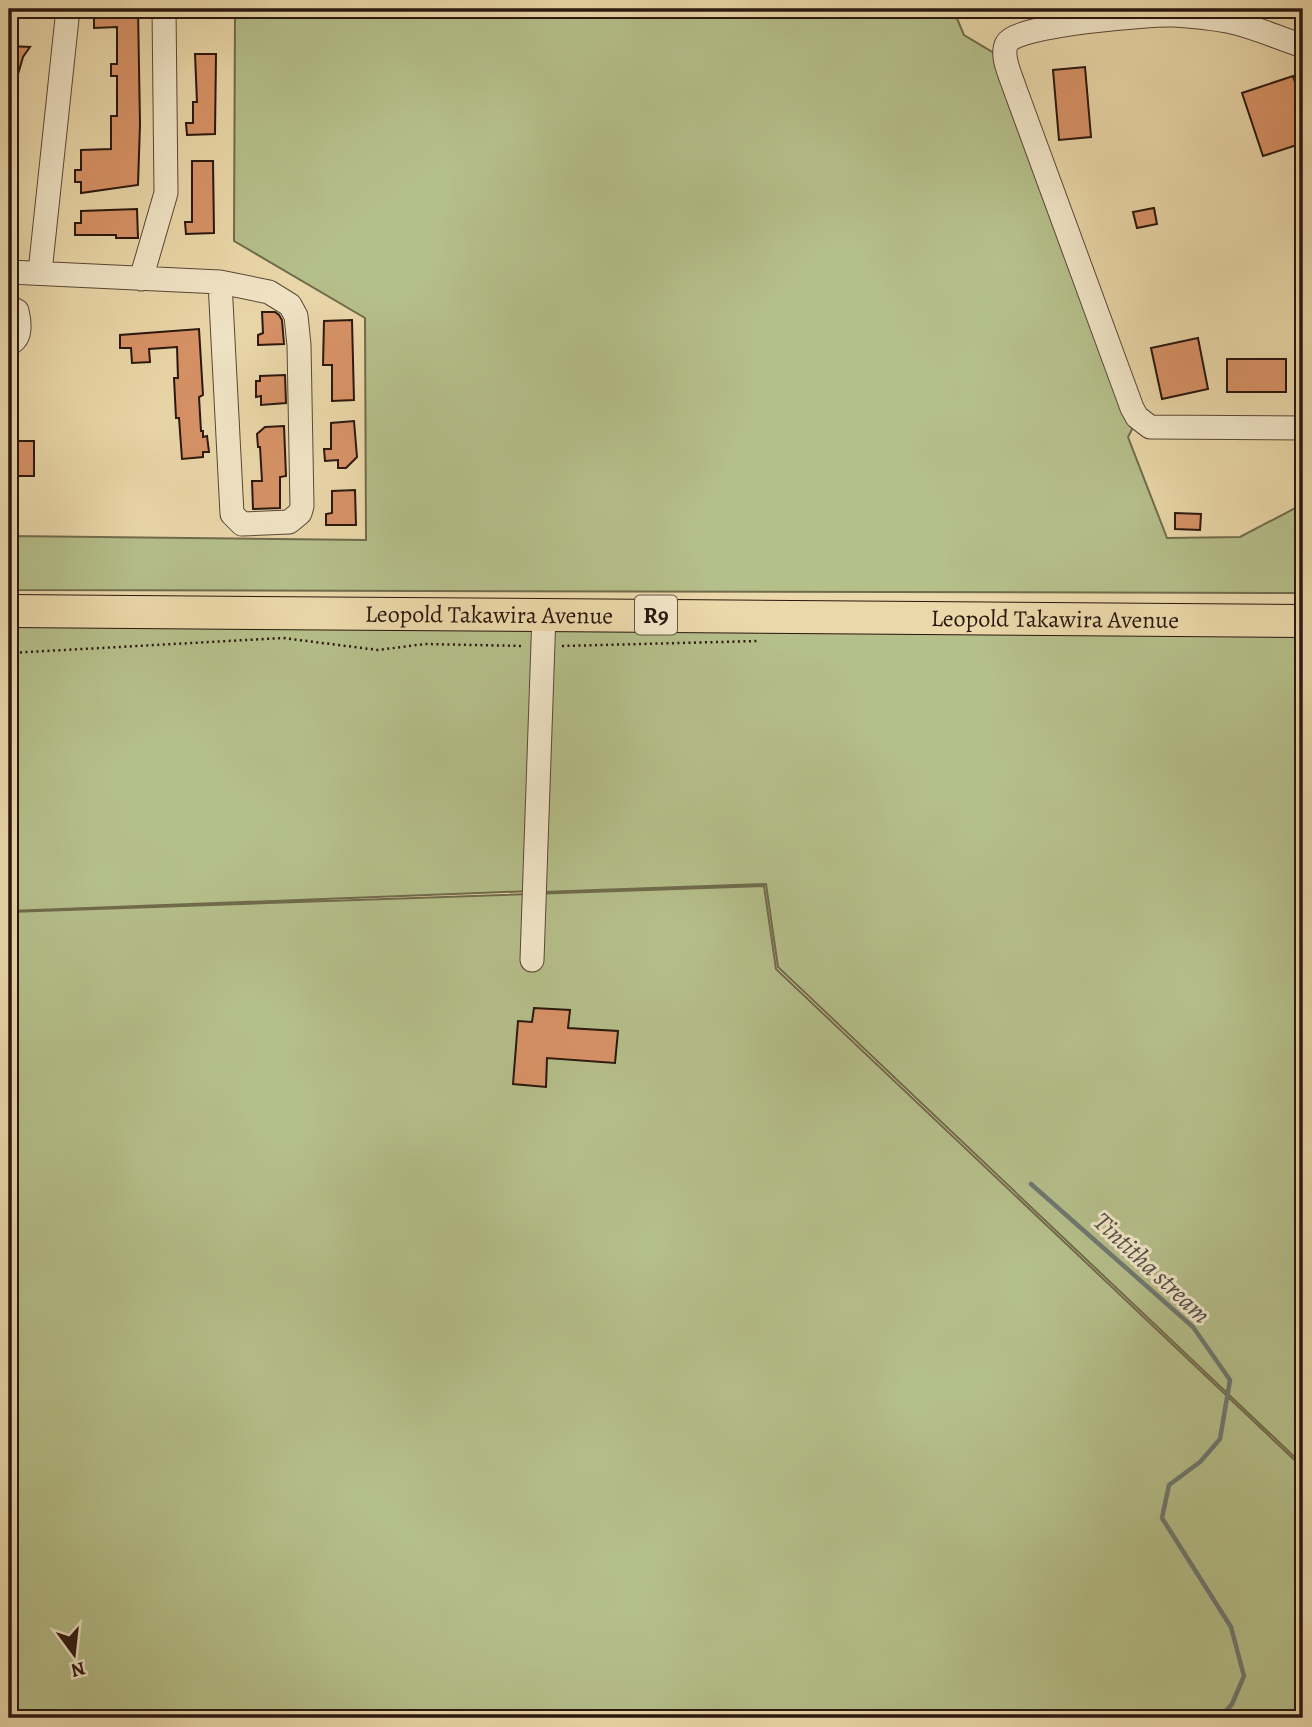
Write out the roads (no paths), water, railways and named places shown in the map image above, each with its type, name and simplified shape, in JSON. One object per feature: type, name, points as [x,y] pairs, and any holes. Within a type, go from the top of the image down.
[{"type":"highway","name":"Leopold Takawira Avenue","points":[[9,611],[1303,621]]},
{"type":"street","points":[[40,272],[68,9]]},
{"type":"street","points":[[141,279],[166,193],[164,9]]},
{"type":"street","points":[[1303,46],[1228,21],[1174,15],[1119,18],[1046,28],[1012,38],[1007,43],[1005,54],[1015,89],[1137,417],[1150,427],[1303,428]]},
{"type":"street","points":[[9,272],[220,282],[243,285],[276,295],[290,305],[296,316],[299,345],[302,506],[300,513],[289,522],[242,524],[232,514],[220,282]]},
{"type":"street","points":[[9,307],[18,311],[19,332],[16,339],[9,344]]},
{"type":"street","points":[[532,960],[544,614]]},
{"type":"waterway","name":"Tintitha stream","points":[[1031,1184],[1193,1327],[1230,1380],[1220,1439],[1200,1462],[1169,1485],[1162,1518],[1231,1627],[1244,1676],[1232,1704],[1220,1718]]}]
